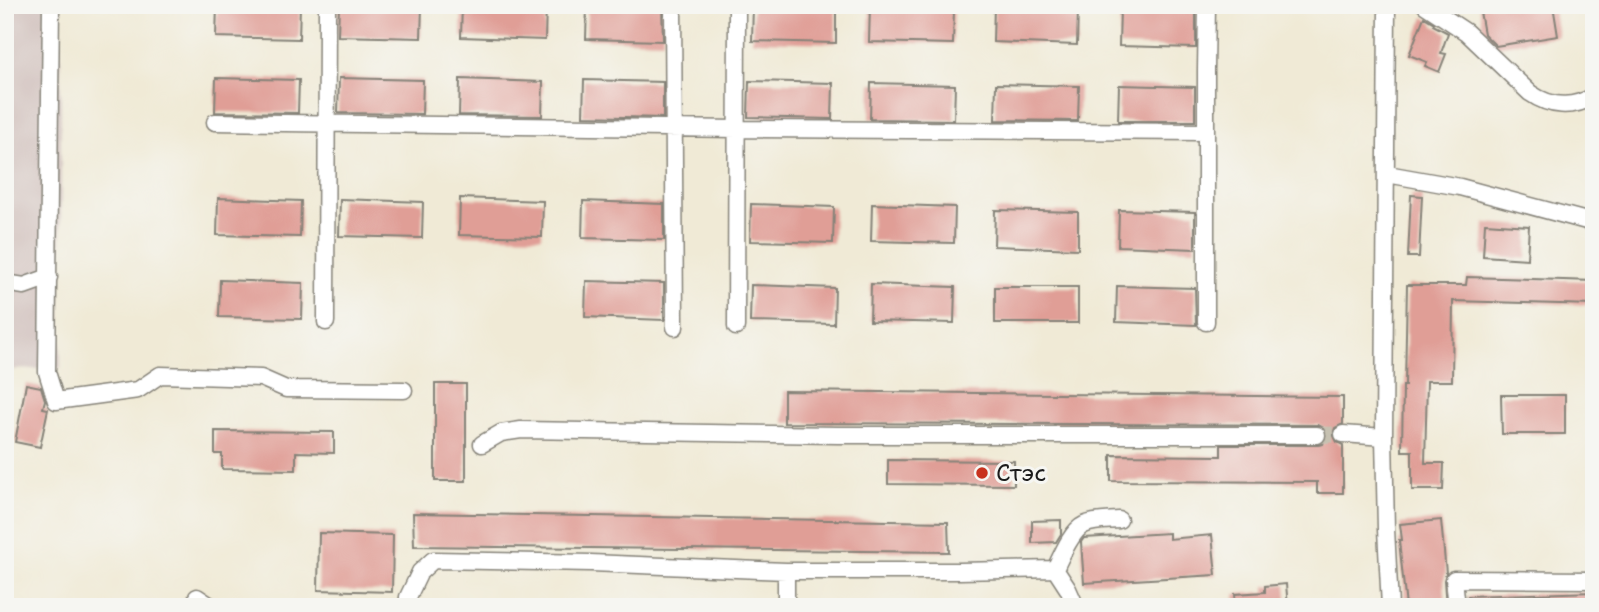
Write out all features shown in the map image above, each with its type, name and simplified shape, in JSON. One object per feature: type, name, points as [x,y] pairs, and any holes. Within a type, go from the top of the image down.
[{"type":"street","points":[[51,5],[47,372],[56,401],[138,390],[160,375],[261,378],[286,389],[404,390]]},
{"type":"street","points":[[326,322],[327,5]]},
{"type":"street","points":[[673,5],[675,327]]},
{"type":"street","points":[[736,327],[737,5]]},
{"type":"street","points":[[1206,322],[1207,5]]},
{"type":"street","points":[[1387,5],[1384,437],[1385,529],[1390,607]]},
{"type":"street","points":[[1424,5],[1466,32],[1530,93],[1541,100],[1556,105],[1570,105],[1594,96]]},
{"type":"street","points":[[215,122],[1206,132]]},
{"type":"street","points":[[1387,174],[1460,187],[1594,223]]},
{"type":"street","points":[[5,283],[24,286],[49,277]]},
{"type":"street","points":[[482,444],[501,433],[521,430],[825,435],[1317,435]]},
{"type":"street","points":[[1343,435],[1384,437]]},
{"type":"street","points":[[1055,569],[1068,543],[1081,526],[1119,520]]},
{"type":"street","points":[[407,607],[408,597],[420,572],[433,560],[786,571],[1055,569]]},
{"type":"street","points":[[1055,569],[1076,607]]},
{"type":"street","points":[[786,571],[786,607]]},
{"type":"street","points":[[1457,607],[1454,579],[1594,580]]},
{"type":"street","points":[[197,597],[212,607]]},
{"type":"shaded area","points":[[5,5],[61,5],[61,368],[7,370],[5,384]]},
{"type":"building","points":[[217,5],[300,5],[299,39],[216,37]]},
{"type":"building","points":[[339,5],[422,5],[421,38],[338,36]]},
{"type":"building","points":[[462,5],[546,5],[545,40],[461,37]]},
{"type":"building","points":[[587,5],[662,5],[663,41],[586,39]]},
{"type":"building","points":[[753,5],[836,7],[836,43],[752,41]]},
{"type":"building","points":[[870,5],[954,8],[953,44],[869,42]]},
{"type":"building","points":[[1553,5],[1558,36],[1496,46],[1484,34],[1479,6]]},
{"type":"building","points":[[994,6],[1078,8],[1077,45],[993,42]]},
{"type":"building","points":[[1120,9],[1196,11],[1196,48],[1119,46]]},
{"type":"building","points":[[1424,17],[1448,33],[1441,53],[1446,54],[1439,72],[1425,66],[1427,62],[1409,55]]},
{"type":"building","points":[[216,78],[299,80],[298,113],[215,112]]},
{"type":"building","points":[[339,78],[423,80],[422,114],[338,113]]},
{"type":"building","points":[[460,79],[543,82],[542,116],[459,115]]},
{"type":"building","points":[[584,80],[663,82],[663,118],[583,116]]},
{"type":"building","points":[[749,81],[833,83],[832,119],[748,117]]},
{"type":"building","points":[[871,83],[955,85],[954,120],[870,119]]},
{"type":"building","points":[[996,84],[1079,86],[1078,121],[995,120]]},
{"type":"building","points":[[1119,85],[1195,87],[1195,121],[1118,121]]},
{"type":"building","points":[[1411,195],[1422,196],[1419,257],[1408,257]]},
{"type":"building","points":[[218,198],[301,201],[300,237],[217,235]]},
{"type":"building","points":[[460,198],[543,201],[542,237],[459,235]]},
{"type":"building","points":[[340,199],[423,202],[422,238],[339,236]]},
{"type":"building","points":[[583,201],[664,204],[664,240],[582,238]]},
{"type":"building","points":[[751,204],[834,207],[833,243],[750,241]]},
{"type":"building","points":[[872,204],[955,207],[954,243],[871,241]]},
{"type":"building","points":[[995,210],[1078,212],[1078,249],[994,246]]},
{"type":"building","points":[[1119,210],[1195,212],[1195,249],[1118,246]]},
{"type":"building","points":[[1485,223],[1529,226],[1527,259],[1483,256]]},
{"type":"building","points":[[1467,277],[1594,281],[1594,305],[1453,301],[1452,381],[1427,381],[1425,463],[1444,463],[1443,490],[1412,490],[1412,451],[1402,451],[1407,285],[1466,285]]},
{"type":"building","points":[[220,280],[303,283],[302,319],[219,317]]},
{"type":"building","points":[[586,281],[664,283],[664,320],[585,317]]},
{"type":"building","points":[[871,284],[955,287],[954,323],[870,321]]},
{"type":"building","points":[[751,285],[835,288],[834,324],[750,322]]},
{"type":"building","points":[[1117,286],[1195,288],[1196,325],[1116,322]]},
{"type":"building","points":[[995,287],[1078,287],[1078,323],[995,323]]},
{"type":"building","points":[[26,384],[41,387],[45,400],[43,408],[48,409],[40,447],[15,442]]},
{"type":"building","points":[[435,384],[466,384],[466,481],[435,481]]},
{"type":"building","points":[[784,391],[1343,397],[1343,424],[1335,428],[1333,434],[1337,442],[1343,445],[1343,493],[1317,493],[1317,482],[1111,481],[1111,455],[1221,456],[1221,445],[1318,445],[1323,444],[1327,436],[1326,429],[1318,425],[784,423]]},
{"type":"building","points":[[1501,395],[1565,395],[1565,434],[1502,434]]},
{"type":"building","points":[[215,431],[334,432],[334,453],[296,452],[296,470],[222,469],[222,454],[215,454]]},
{"type":"building","points":[[888,460],[1014,461],[1014,485],[888,484]]},
{"type":"building","points":[[413,513],[948,522],[949,552],[414,546]]},
{"type":"building","points":[[1061,520],[1061,534],[1056,542],[1032,543],[1032,521]]},
{"type":"building","points":[[1441,520],[1446,607],[1406,607],[1399,540],[1402,540],[1400,524]]},
{"type":"building","points":[[319,533],[393,535],[392,592],[318,590]]},
{"type":"building","points":[[1169,533],[1169,539],[1212,535],[1216,575],[1084,583],[1081,542],[1084,538]]},
{"type":"building","points":[[1286,584],[1288,607],[1236,607],[1235,594],[1265,592],[1265,586]]},
{"type":"building","points":[[1594,592],[1594,607],[1469,607],[1468,596]]},
{"type":"tunnel","points":[[1317,435],[1343,434]]},
{"type":"place","name":"Стэс","points":[[982,473]]}]
